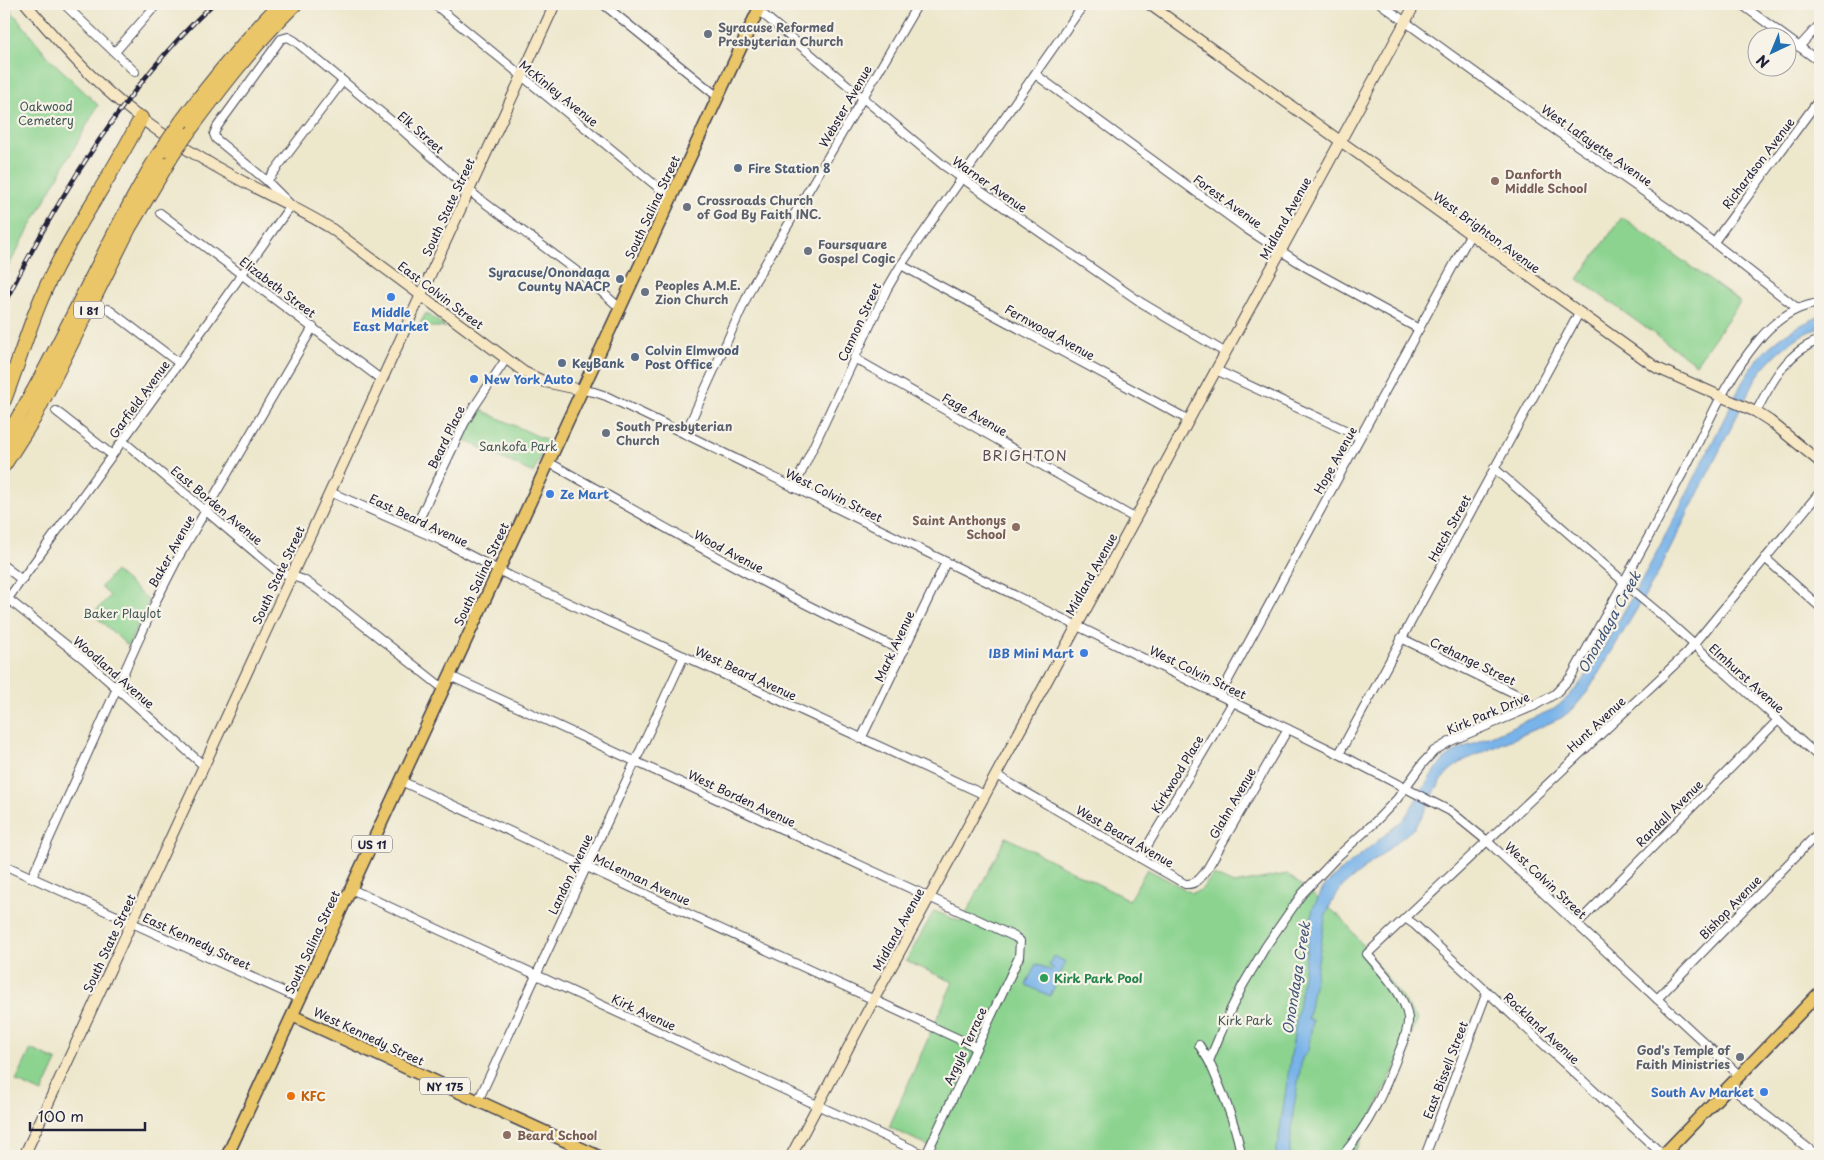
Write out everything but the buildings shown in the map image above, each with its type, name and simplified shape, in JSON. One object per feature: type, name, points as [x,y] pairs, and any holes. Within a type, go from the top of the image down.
[{"type":"highway","name":"I 81","points":[[4,465],[34,418],[182,121],[243,44],[280,4]]},
{"type":"highway","name":"I 81","points":[[4,442],[27,405],[134,196],[166,154],[186,135],[231,74],[295,4]]},
{"type":"highway","points":[[4,400],[39,302],[55,268],[127,147],[141,118]]},
{"type":"main road","name":"South Salina Street","points":[[227,1156],[759,7]]},
{"type":"main road","points":[[1663,1156],[1820,992]]},
{"type":"main road","name":"West Kennedy Street","points":[[292,1016],[598,1156]]},
{"type":"street","points":[[64,4],[135,72]]},
{"type":"street","points":[[115,52],[157,4]]},
{"type":"street","name":"McKinley Avenue","points":[[434,4],[671,198]]},
{"type":"street","name":"South State Street","points":[[24,1156],[555,4]]},
{"type":"street","points":[[603,4],[718,97]]},
{"type":"street","name":"Webster Avenue","points":[[685,434],[751,288],[918,4]]},
{"type":"street","name":"Cannon Street","points":[[794,488],[887,289],[901,265],[1084,4]]},
{"type":"street","name":"West Brighton Avenue","points":[[1150,4],[1657,368],[1752,410],[1770,421],[1820,462]]},
{"type":"street","name":"West Lafayette Avenue","points":[[1381,4],[1542,121],[1714,242],[1798,308]]},
{"type":"street","name":"Midland Avenue","points":[[790,1156],[1415,4]]},
{"type":"street","points":[[1741,4],[1820,62]]},
{"type":"street","name":"East Colvin Street","points":[[30,5],[90,77],[157,130],[240,180],[291,205],[332,229],[506,359],[540,380],[582,390]]},
{"type":"street","name":"Warner Avenue","points":[[759,7],[943,165],[1142,303],[1226,353]]},
{"type":"street","points":[[1799,47],[1820,24]]},
{"type":"street","name":"Elk Street","points":[[276,43],[284,37],[296,41],[400,128],[470,190],[587,279],[620,308]]},
{"type":"street","name":"East Colvin Street","points":[[276,43],[216,128],[214,134],[216,139],[291,205]]},
{"type":"street","name":"Forest Avenue","points":[[1035,74],[1240,225],[1280,252],[1419,329]]},
{"type":"street","points":[[267,182],[343,81]]},
{"type":"street","name":"Richardson Avenue","points":[[1714,242],[1820,98]]},
{"type":"street","points":[[240,180],[250,167]]},
{"type":"street","name":"Garfield Avenue","points":[[6,602],[291,205]]},
{"type":"street","name":"Elizabeth Street","points":[[160,213],[382,380]]},
{"type":"street","name":"Hope Avenue","points":[[1220,695],[1470,235]]},
{"type":"street","name":"Fernwood Avenue","points":[[901,265],[1189,420]]},
{"type":"street","name":"Kirk Park Drive","points":[[1209,1061],[1243,985],[1266,946],[1302,894],[1337,857],[1373,824],[1405,789],[1423,763],[1440,747],[1451,740],[1534,706],[1555,694],[1571,677],[1725,399],[1731,378],[1758,341],[1786,314],[1808,304],[1820,303]]},
{"type":"street","points":[[108,310],[179,363]]},
{"type":"street","name":"Hatch Street","points":[[1339,754],[1579,313]]},
{"type":"street","name":"Baker Avenue","points":[[32,878],[178,558],[312,327]]},
{"type":"street","points":[[1752,410],[1793,355],[1820,340]]},
{"type":"street","name":"Fage Avenue","points":[[854,358],[1136,518]]},
{"type":"street","name":"Beard Place","points":[[415,528],[464,424],[506,359]]},
{"type":"street","points":[[1216,370],[1360,437]]},
{"type":"street","name":"West Colvin Street","points":[[582,390],[606,396],[685,434],[1220,695],[1450,811],[1487,841],[1739,1076]]},
{"type":"street","points":[[56,411],[112,455]]},
{"type":"street","name":"East Borden Avenue","points":[[123,441],[278,571],[304,580],[320,591],[444,689]]},
{"type":"street","name":"Wood Avenue","points":[[548,462],[735,568],[861,632],[904,650]]},
{"type":"street","points":[[1494,468],[1624,582]]},
{"type":"street","name":"East Beard Avenue","points":[[330,492],[415,528],[498,570]]},
{"type":"street","name":"Hunt Avenue","points":[[1342,1156],[1357,1139],[1374,1112],[1401,1046],[1408,1019],[1404,1004],[1397,992],[1367,954],[1670,670],[1820,492]]},
{"type":"street","points":[[1764,558],[1820,607]]},
{"type":"street","name":"Mark Avenue","points":[[862,739],[946,562]]},
{"type":"street","points":[[4,566],[22,580]]},
{"type":"street","name":"West Beard Avenue","points":[[498,570],[985,795]]},
{"type":"street","name":"Elmhurst Avenue","points":[[1624,582],[1630,590],[1659,613],[1820,758]]},
{"type":"street","name":"Woodland Avenue","points":[[6,602],[84,659],[204,765]]},
{"type":"street","name":"Crehange Street","points":[[1401,638],[1520,696],[1534,706]]},
{"type":"street","name":"Landon Avenue","points":[[478,1101],[684,656]]},
{"type":"street","name":"West Borden Avenue","points":[[450,676],[930,897],[1015,937],[1021,944]]},
{"type":"street","name":"Kirkwood Place","points":[[1140,858],[1233,702]]},
{"type":"street","name":"Randall Avenue","points":[[1577,924],[1778,720]]},
{"type":"street","name":"Glahn Avenue","points":[[1192,884],[1206,870],[1288,729]]},
{"type":"street","name":"West Beard Avenue","points":[[996,775],[1184,884],[1192,884]]},
{"type":"street","name":"McLennan Avenue","points":[[401,781],[976,1047]]},
{"type":"street","name":"Bishop Avenue","points":[[1657,999],[1820,831]]},
{"type":"street","name":"East Kennedy Street","points":[[4,865],[300,999]]},
{"type":"street","name":"Kirk Avenue","points":[[351,889],[927,1156]]},
{"type":"street","name":"Rockland Avenue","points":[[1405,918],[1663,1156]]},
{"type":"street","name":"Argyle Terrace","points":[[927,1156],[1019,957],[1021,944]]},
{"type":"street","name":"East Bissell Street","points":[[1424,1156],[1487,992]]},
{"type":"street","points":[[1199,1045],[1209,1061],[1234,1130],[1241,1156]]},
{"type":"street","points":[[1729,1086],[1818,1156]]},
{"type":"green space","name":"Oakwood Cemetery","points":[[4,4],[6,4],[50,59],[98,105],[4,274]]},
{"type":"green space","points":[[1622,217],[1740,302],[1696,364],[1578,279]]},
{"type":"green space","points":[[426,313],[446,327],[418,327]]},
{"type":"green space","name":"Sankofa Park","points":[[477,408],[548,441],[533,473],[460,438]]},
{"type":"green space","name":"Baker Playlot","points":[[115,571],[149,601],[128,646],[93,614],[110,596],[101,587]]},
{"type":"green space","name":"Kirk Park","points":[[1006,837],[1129,900],[1147,869],[1192,893],[1201,890],[1213,875],[1234,884],[1287,874],[1343,919],[1418,1020],[1353,1156],[949,1156],[889,1127],[953,982],[906,961],[934,911],[962,922]]},
{"type":"green space","points":[[31,1049],[57,1061],[42,1093],[16,1081]]},
{"type":"water","points":[[1820,316],[1820,328],[1801,336],[1784,348],[1756,378],[1656,577],[1588,691],[1573,709],[1561,718],[1465,760],[1446,774],[1414,828],[1343,886],[1332,902],[1326,914],[1308,1019],[1313,1020],[1308,1050],[1302,1058],[1293,1113],[1289,1156],[1276,1156],[1313,908],[1324,887],[1404,819],[1436,768],[1444,760],[1458,750],[1554,709],[1575,690],[1598,656],[1636,591],[1750,370],[1766,350],[1784,335]]},
{"type":"water","name":"Kirk Park Pool","points":[[1054,956],[1066,962],[1050,996],[1026,985],[1036,964],[1052,971],[1053,968],[1049,966]]},
{"type":"railway","points":[[4,304],[47,224],[122,107],[181,36],[213,4]]},
{"type":"place","name":"Syracuse Reformed Presbyterian Church","points":[[708,34]]},
{"type":"place","name":"Fire Station 8","points":[[738,168]]},
{"type":"place","name":"Danforth Middle School","points":[[1495,181]]},
{"type":"place","name":"Crossroads Church of God By Faith INC.","points":[[687,207]]},
{"type":"place","name":"Foursquare Gospel Cogic","points":[[808,251]]},
{"type":"place","name":"Syracuse/Onondaga County NAACP","points":[[620,279]]},
{"type":"place","name":"Peoples A.M.E. Zion Church","points":[[645,292]]},
{"type":"place","name":"Middle East Market","points":[[391,297]]},
{"type":"place","name":"Colvin Elmwood Post Office","points":[[635,357]]},
{"type":"place","name":"KeyBank","points":[[562,363]]},
{"type":"place","name":"New York Auto","points":[[474,379]]},
{"type":"place","name":"South Presbyterian Church","points":[[606,433]]},
{"type":"place","name":"Ze Mart","points":[[550,494]]},
{"type":"place","name":"Saint Anthonys School","points":[[1016,527]]},
{"type":"place","name":"IBB Mini Mart","points":[[1084,653]]},
{"type":"place","name":"Kirk Park Pool","points":[[1044,978]]},
{"type":"place","name":"God's Temple of Faith Ministries","points":[[1740,1057]]},
{"type":"place","name":"South Av Market","points":[[1764,1092]]},
{"type":"place","name":"KFC","points":[[291,1096]]},
{"type":"place","name":"Beard School","points":[[507,1135]]},
{"type":"district","name":"BRIGHTON","points":[[1025,455]]},
{"type":"water label","name":"Onondaga Creek","points":[[1609,622]]},
{"type":"water label","name":"Onondaga Creek","points":[[1296,978]]}]
